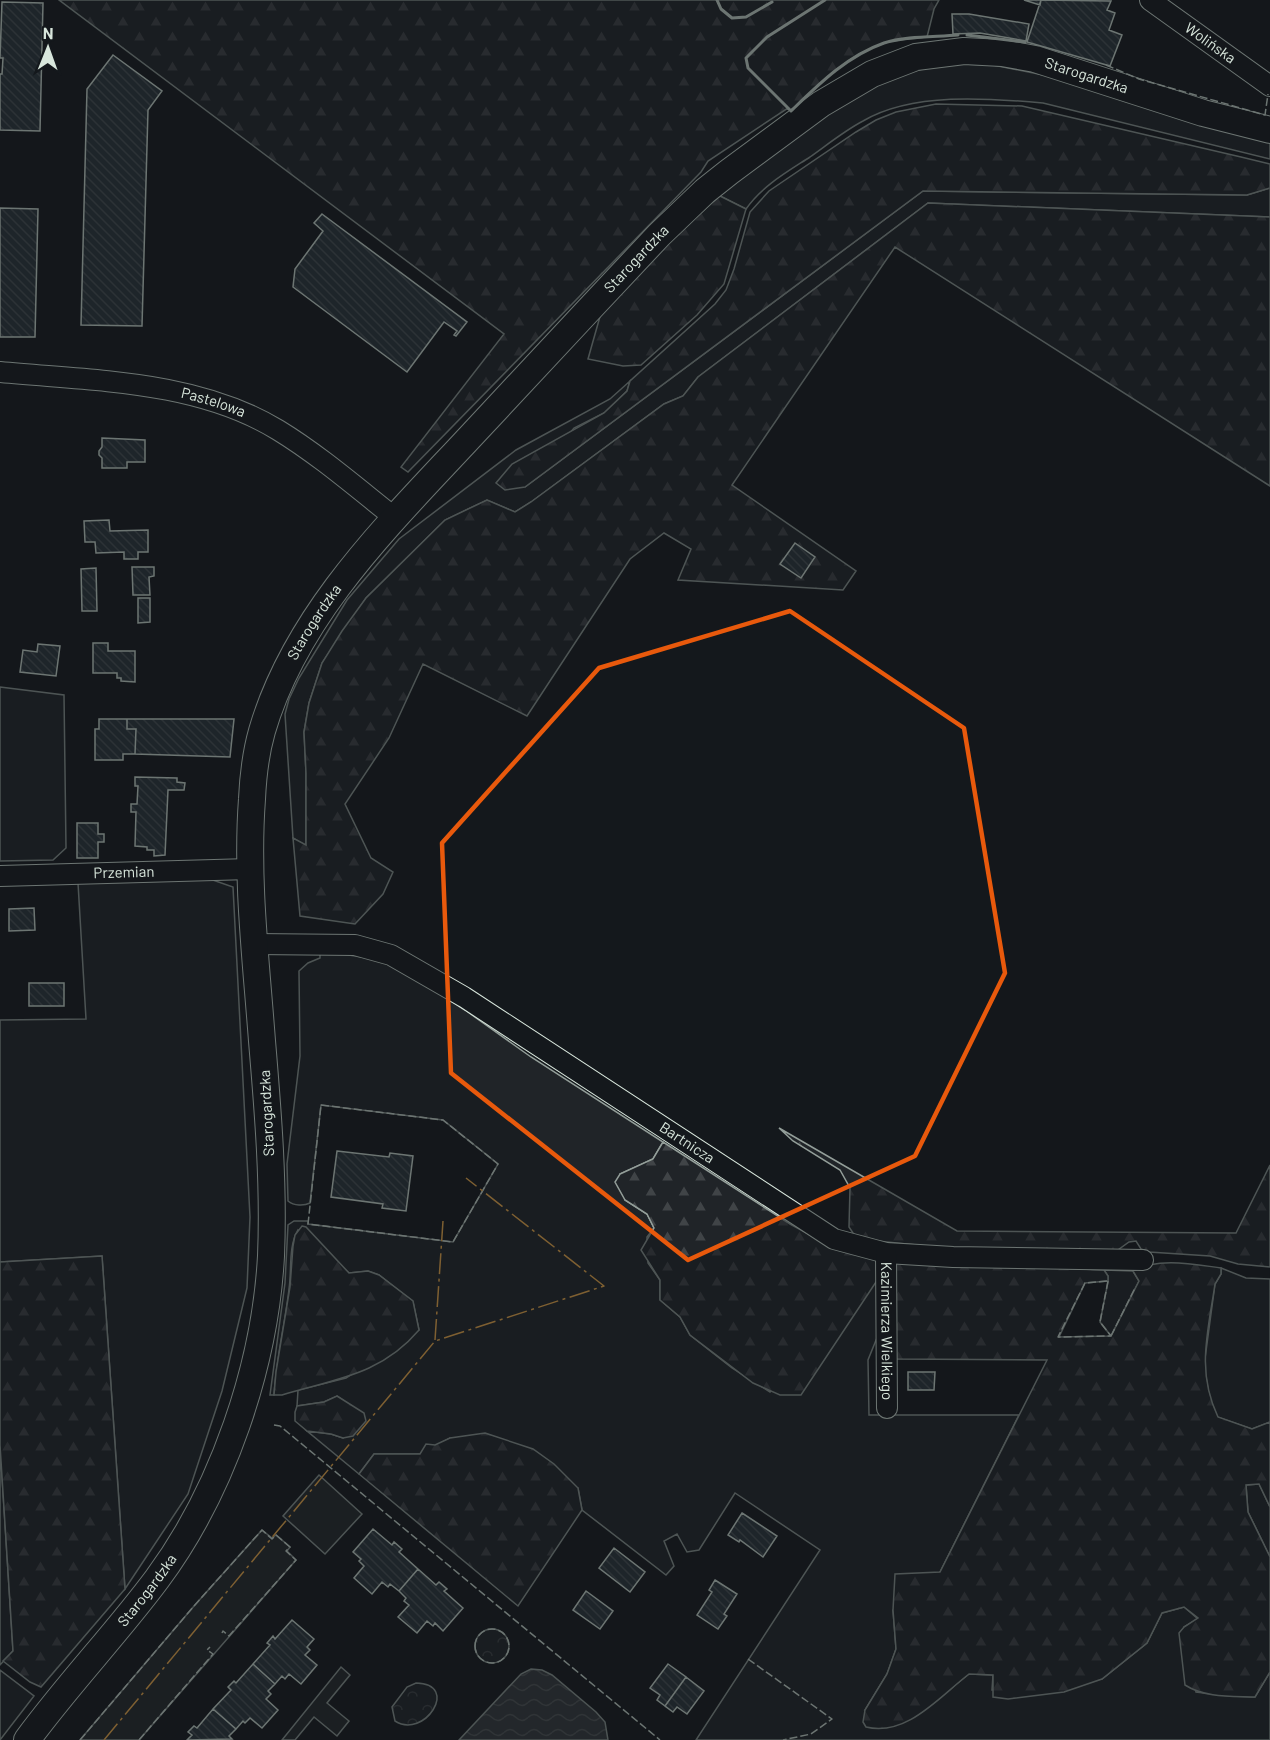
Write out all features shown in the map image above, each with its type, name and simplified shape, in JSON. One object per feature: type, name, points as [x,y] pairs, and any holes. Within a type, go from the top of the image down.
[{"type":"main road","name":"Starogardzka","points":[[34,1737],[159,1576],[206,1496],[223,1459],[247,1394],[261,1330],[270,1261],[272,1222],[250,869],[254,778],[261,733],[280,681],[306,634],[339,586],[395,518],[659,235],[705,191],[821,104],[872,74],[916,57],[964,51],[1002,53],[1035,59],[1203,112],[1270,130]]},
{"type":"street","name":"Wolińska","points":[[1150,0],[1270,86]]},
{"type":"street","name":"Pastelowa","points":[[0,372],[157,388],[223,404],[278,430],[395,518]]},
{"type":"street","name":"Przemian","points":[[0,876],[250,869]]},
{"type":"street","name":"Bartnicza","points":[[255,944],[355,945],[391,955],[464,997],[834,1239],[886,1253],[953,1257],[1143,1260]]},
{"type":"street","name":"Kazimierza Wielkiego","points":[[886,1253],[887,1408]]},
{"type":"highlighted area","points":[[790,611],[964,728],[1005,973],[915,1156],[688,1260],[451,1073],[442,843],[599,668]]},
{"type":"green space","points":[[59,0],[939,0],[934,9],[927,37],[890,42],[859,54],[835,71],[791,111],[788,108],[708,161],[701,172],[408,472],[401,467],[504,334]]},
{"type":"green space","points":[[961,64],[993,65],[1053,77],[1270,142],[1270,159],[1043,103],[951,99],[904,105],[863,121],[775,180],[746,209],[720,196],[786,143],[856,95],[914,71]]},
{"type":"green space","points":[[936,104],[1022,106],[1270,164],[1270,188],[1247,195],[923,191],[525,487],[505,490],[496,483],[512,464],[604,413],[627,391],[630,381],[715,304],[726,290],[734,269],[750,212],[769,191],[876,120],[896,112]]},
{"type":"green space","points":[[1270,188],[1270,217],[928,203],[698,377],[683,396],[664,404],[531,502],[515,512],[487,500],[445,520],[366,598],[322,663],[309,703],[304,732],[306,846],[293,838],[285,714],[299,678],[347,600],[399,539],[516,450],[610,399],[630,381],[627,391],[604,413],[574,428],[525,487],[923,191],[1247,195]]},
{"type":"green space","points":[[720,196],[746,209],[724,284],[697,315],[641,365],[623,366],[588,359],[601,313],[675,235]]},
{"type":"green space","points":[[928,203],[1270,217],[1270,486],[895,247],[732,485],[856,571],[843,590],[678,580],[691,549],[664,533],[630,559],[527,716],[423,664],[389,738],[345,804],[371,858],[393,872],[383,894],[355,924],[300,916],[293,838],[306,845],[304,732],[309,703],[322,663],[366,598],[445,520],[487,500],[515,512],[531,502],[664,404],[683,396],[698,377]]},
{"type":"green space","points":[[0,687],[64,695],[66,848],[53,860],[0,861]]},
{"type":"green space","points":[[207,878],[233,887],[250,1217],[247,1288],[222,1391],[188,1494],[125,1589],[102,1256],[0,1262],[0,1020],[86,1019],[78,883]]},
{"type":"green space","points":[[320,954],[343,954],[379,960],[407,973],[663,1142],[653,1159],[620,1174],[625,1200],[647,1214],[654,1228],[647,1237],[648,1263],[660,1280],[660,1300],[680,1317],[690,1335],[732,1368],[770,1392],[880,1276],[883,1323],[868,1360],[869,1415],[1019,1415],[940,1572],[893,1610],[896,1649],[887,1674],[865,1710],[922,1712],[969,1674],[993,1675],[992,1690],[1102,1679],[1147,1643],[1162,1613],[1184,1607],[1198,1619],[1184,1627],[1196,1692],[1255,1697],[1270,1672],[1270,1740],[696,1740],[820,1550],[735,1493],[699,1550],[687,1552],[677,1534],[664,1541],[674,1566],[666,1575],[582,1510],[578,1488],[450,1438],[420,1454],[374,1454],[359,1474],[307,1431],[343,1438],[344,1401],[337,1396],[324,1402],[297,1406],[298,1390],[346,1378],[419,1330],[413,1302],[379,1275],[368,1271],[349,1273],[298,1230],[292,1251],[274,1395],[270,1395],[285,1283],[288,1225],[294,1221],[308,1221],[308,1224],[453,1242],[498,1164],[443,1120],[321,1105],[310,1203],[299,1205],[288,1201],[287,1164],[300,1056],[299,971],[308,963],[320,958]]},
{"type":"green space","points":[[779,1128],[957,1231],[1236,1233],[1270,1165],[1270,1267],[1238,1264],[1210,1256],[1149,1252],[1141,1249],[1136,1241],[1129,1242],[1115,1252],[963,1254],[927,1246],[877,1241],[855,1236],[849,1227],[850,1188],[840,1170],[793,1141]]},
{"type":"green space","points":[[663,1142],[790,1224],[825,1243],[880,1260],[880,1276],[801,1395],[780,1395],[753,1383],[690,1335],[680,1317],[660,1300],[660,1280],[641,1250],[654,1228],[647,1214],[625,1200],[615,1182],[620,1174],[653,1159]]},
{"type":"green space","points":[[302,1226],[306,1227],[349,1273],[368,1271],[379,1275],[413,1301],[419,1330],[389,1357],[373,1366],[339,1379],[282,1395],[274,1395],[290,1287],[293,1246],[295,1235]]},
{"type":"green space","points":[[102,1256],[125,1589],[41,1687],[30,1682],[3,1661],[13,1651],[0,1445],[0,1262]]},
{"type":"green space","points":[[895,1261],[1104,1270],[1108,1281],[1085,1283],[1059,1337],[1111,1336],[1139,1281],[1133,1271],[1165,1263],[1221,1268],[1221,1274],[1215,1284],[1207,1335],[1207,1384],[1211,1400],[1218,1417],[1252,1429],[1270,1422],[1270,1507],[1259,1484],[1246,1485],[1248,1512],[1270,1557],[1270,1672],[1255,1697],[1210,1694],[1185,1685],[1179,1633],[1198,1618],[1184,1607],[1162,1613],[1147,1643],[1102,1679],[1064,1692],[1008,1699],[993,1697],[993,1675],[969,1674],[909,1720],[895,1726],[866,1727],[863,1722],[865,1710],[887,1674],[896,1649],[893,1610],[895,1574],[940,1572],[1047,1360],[895,1359]]},
{"type":"green space","points":[[1221,1268],[1246,1278],[1270,1279],[1270,1422],[1252,1429],[1217,1417],[1210,1401],[1204,1366],[1215,1284],[1221,1274]]},
{"type":"green space","points":[[1104,1270],[1133,1271],[1139,1281],[1111,1336],[1100,1322],[1108,1282],[1108,1276]]},
{"type":"green space","points":[[337,1396],[364,1413],[366,1421],[353,1436],[343,1438],[307,1431],[295,1421],[297,1406],[324,1402]]},
{"type":"green space","points":[[485,1433],[533,1449],[554,1464],[578,1488],[582,1510],[518,1606],[359,1474],[374,1454],[420,1454],[426,1444],[435,1445],[450,1438]]},
{"type":"green space","points":[[0,1445],[13,1651],[0,1665]]},
{"type":"green space","points":[[1259,1484],[1270,1507],[1270,1557],[1248,1512],[1246,1485]]},
{"type":"green space","points":[[492,1629],[504,1634],[509,1646],[504,1658],[492,1663],[480,1658],[475,1646],[480,1634]]},
{"type":"green space","points":[[0,1670],[34,1696],[0,1740]]},
{"type":"green space","points":[[416,1683],[429,1686],[436,1692],[437,1700],[433,1710],[417,1723],[406,1725],[395,1721],[392,1707],[407,1687]]},
{"type":"shaded area","points":[[319,1475],[362,1514],[325,1554],[283,1516]]},
{"type":"shaded area","points":[[262,1530],[272,1538],[276,1535],[290,1547],[287,1551],[296,1560],[139,1740],[80,1740],[194,1606]]},
{"type":"shaded area","points":[[341,1667],[350,1675],[327,1703],[349,1721],[337,1736],[314,1717],[295,1740],[282,1740]]},
{"type":"water","points":[[531,1669],[542,1670],[552,1675],[596,1712],[605,1722],[608,1740],[459,1740],[521,1674]]},
{"type":"building","points":[[1024,0],[1041,0],[1040,5]]},
{"type":"building","points":[[1041,0],[1111,1],[1107,10],[1115,13],[1109,30],[1122,35],[1110,66],[1027,42]]},
{"type":"building","points":[[2,2],[43,3],[40,131],[0,130],[0,74],[2,74],[3,58],[0,58]]},
{"type":"building","points":[[952,14],[969,14],[1029,24],[1026,41],[980,33],[953,34]]},
{"type":"building","points":[[113,55],[162,91],[148,110],[142,326],[81,325],[87,89]]},
{"type":"building","points":[[0,208],[38,209],[35,337],[0,337]]},
{"type":"building","points":[[322,214],[467,322],[456,336],[454,335],[457,331],[444,322],[407,372],[293,287],[295,269],[323,231],[314,223]]},
{"type":"building","points":[[102,438],[145,440],[145,462],[127,462],[127,468],[102,468],[99,451],[102,447]]},
{"type":"building","points":[[109,520],[110,531],[148,530],[148,552],[138,552],[138,559],[124,559],[124,552],[96,553],[95,542],[85,542],[84,521]]},
{"type":"building","points":[[795,543],[815,557],[801,578],[780,564]]},
{"type":"building","points":[[132,567],[154,567],[154,576],[149,577],[150,595],[133,595]]},
{"type":"building","points":[[96,568],[97,611],[82,611],[81,569]]},
{"type":"building","points":[[138,598],[150,598],[150,622],[138,623]]},
{"type":"building","points":[[93,643],[108,643],[108,651],[135,651],[135,682],[121,681],[121,678],[117,678],[117,673],[93,673]]},
{"type":"building","points":[[38,644],[60,646],[56,676],[20,672],[23,650],[37,652]]},
{"type":"building","points":[[99,719],[127,719],[127,729],[136,729],[135,754],[123,754],[123,760],[95,760],[95,729],[99,729]]},
{"type":"building","points":[[127,719],[234,719],[230,757],[135,754],[136,729],[127,729]]},
{"type":"building","points":[[135,777],[177,778],[177,782],[185,783],[184,790],[168,790],[165,855],[154,856],[154,850],[135,846],[136,812],[131,812],[131,804],[137,804],[138,786],[135,786]]},
{"type":"building","points":[[77,823],[98,823],[98,834],[104,834],[104,842],[98,842],[98,858],[77,858]]},
{"type":"building","points":[[34,908],[35,930],[9,931],[9,909]]},
{"type":"building","points":[[29,983],[64,983],[64,1006],[29,1006]]},
{"type":"building","points":[[337,1151],[389,1157],[390,1153],[413,1156],[406,1211],[382,1208],[383,1204],[331,1197]]},
{"type":"building","points":[[908,1372],[935,1372],[934,1390],[908,1390]]},
{"type":"building","points":[[742,1513],[777,1536],[763,1557],[740,1540],[739,1542],[728,1535]]},
{"type":"building","points":[[373,1529],[392,1545],[394,1542],[402,1549],[399,1552],[418,1569],[399,1591],[390,1584],[388,1587],[382,1582],[372,1594],[354,1578],[364,1566],[359,1561],[361,1559],[353,1552]]},
{"type":"building","points":[[614,1548],[645,1572],[630,1592],[599,1568]]},
{"type":"building","points":[[418,1569],[436,1585],[439,1582],[447,1589],[444,1591],[463,1608],[443,1631],[435,1623],[433,1626],[427,1621],[417,1633],[398,1617],[409,1605],[399,1591]]},
{"type":"building","points":[[715,1580],[737,1594],[724,1614],[727,1616],[718,1629],[697,1615],[712,1592],[709,1590]]},
{"type":"building","points":[[586,1591],[613,1611],[600,1629],[573,1610]]},
{"type":"building","points":[[292,1620],[314,1639],[307,1647],[310,1650],[305,1655],[317,1665],[301,1684],[289,1674],[285,1679],[282,1676],[275,1684],[253,1664],[270,1645],[267,1643],[273,1636],[275,1639]]},
{"type":"building","points":[[253,1664],[275,1684],[268,1691],[271,1694],[266,1699],[278,1710],[262,1728],[250,1718],[245,1723],[243,1721],[236,1729],[213,1709],[231,1690],[228,1687],[234,1681],[236,1683]]},
{"type":"building","points":[[668,1664],[686,1677],[665,1706],[657,1700],[660,1695],[650,1688]]},
{"type":"building","points":[[686,1677],[704,1691],[687,1714],[677,1707],[673,1712],[665,1706]]},
{"type":"building","points":[[213,1709],[236,1729],[229,1736],[232,1739],[187,1740],[192,1735],[188,1732],[194,1726],[197,1728]]},
{"type":"fence","points":[[1106,65],[1139,79],[1265,115],[1268,94]]},
{"type":"fence","points":[[321,1105],[443,1120],[498,1164],[453,1242],[308,1224],[321,1105]]},
{"type":"fence","points":[[1108,1281],[1100,1322],[1111,1336],[1058,1337],[1085,1283],[1108,1281]]},
{"type":"fence","points":[[1111,1336],[1135,1288]]},
{"type":"fence","points":[[274,1425],[280,1426],[660,1740]]},
{"type":"fence","points":[[80,1740],[262,1530],[272,1539],[276,1535],[290,1547],[286,1551],[296,1560],[229,1636],[223,1631],[222,1633]]},
{"type":"fence","points":[[492,1629],[504,1634],[509,1646],[504,1658],[492,1663],[480,1658],[475,1646],[480,1634],[492,1629]]},
{"type":"fence","points":[[139,1740],[213,1654],[207,1650],[210,1647]]},
{"type":"fence","points":[[748,1659],[832,1719],[811,1734],[783,1740]]},
{"type":"wall","points":[[717,0],[721,9],[732,18],[746,17],[772,2]]},
{"type":"wall","points":[[825,0],[767,37],[746,58],[748,68],[791,111],[846,63],[884,43],[901,39],[958,35]]},
{"type":"wall","points":[[967,35],[1025,42]]},
{"type":"power","points":[[104,1740],[435,1341],[604,1286],[466,1178]]},
{"type":"power","points":[[435,1340],[443,1221]]}]
